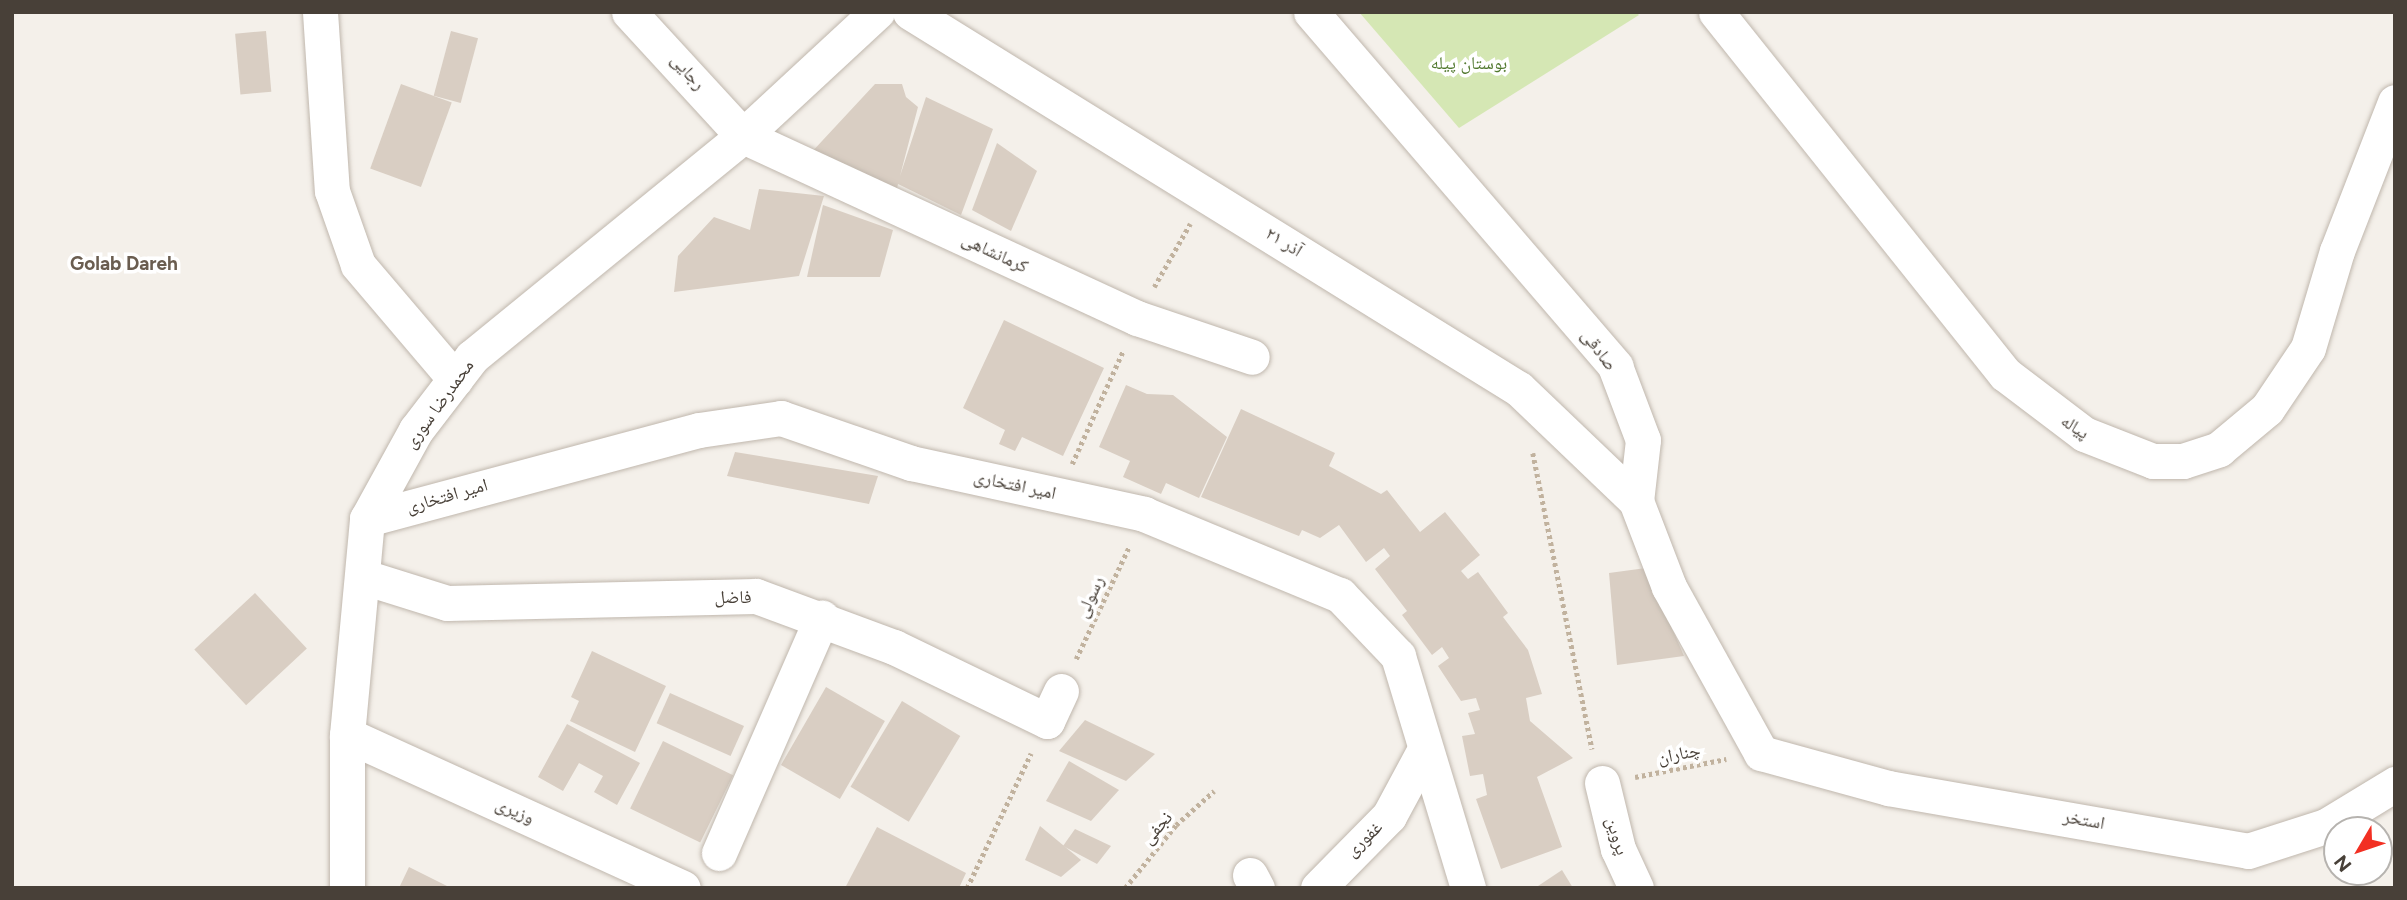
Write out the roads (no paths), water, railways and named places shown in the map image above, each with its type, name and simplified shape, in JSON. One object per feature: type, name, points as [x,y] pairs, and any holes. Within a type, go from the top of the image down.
[{"type":"street","points":[[320,12],[332,191],[358,265],[455,379]]},
{"type":"street","name":"رجایی","points":[[629,12],[743,135]]},
{"type":"street","name":"محمدرضا سوری","points":[[347,888],[346,735],[364,578],[367,519],[416,430],[471,357],[743,135],[877,12]]},
{"type":"street","name":"۲۱ آذر","points":[[910,12],[1520,389],[1636,501]]},
{"type":"street","name":"صادقی","points":[[1311,12],[1615,366],[1643,440],[1636,501],[1669,587],[1761,753]]},
{"type":"street","name":"پیاله","points":[[1716,12],[2006,374],[2084,434],[2153,461],[2183,461],[2219,449],[2267,409],[2308,348],[2337,251],[2395,102]]},
{"type":"street","name":"کرمانشاهی","points":[[743,135],[1137,318],[1252,357]]},
{"type":"street","name":"امیر افتخاری","points":[[367,519],[699,430],[781,418],[911,463],[1144,514],[1340,595],[1398,656],[1424,751],[1468,888]]},
{"type":"street","name":"فاضل","points":[[364,578],[447,603],[756,596],[822,617],[1054,706]]},
{"type":"street","points":[[719,853],[822,617]]},
{"type":"street","name":"وزیری","points":[[346,735],[683,888]]},
{"type":"street","name":"غفوری","points":[[1318,888],[1389,816],[1424,751]]},
{"type":"street","name":"استخر","points":[[1761,753],[1888,788],[2248,851],[2326,826],[2395,784]]},
{"type":"street","name":"پروین","points":[[1602,783],[1618,849],[1636,888]]},
{"type":"district","name":"Golab Dareh","points":[[124,264]]},
{"type":"park label","name":"بوستان پیله","points":[[1469,63]]}]
